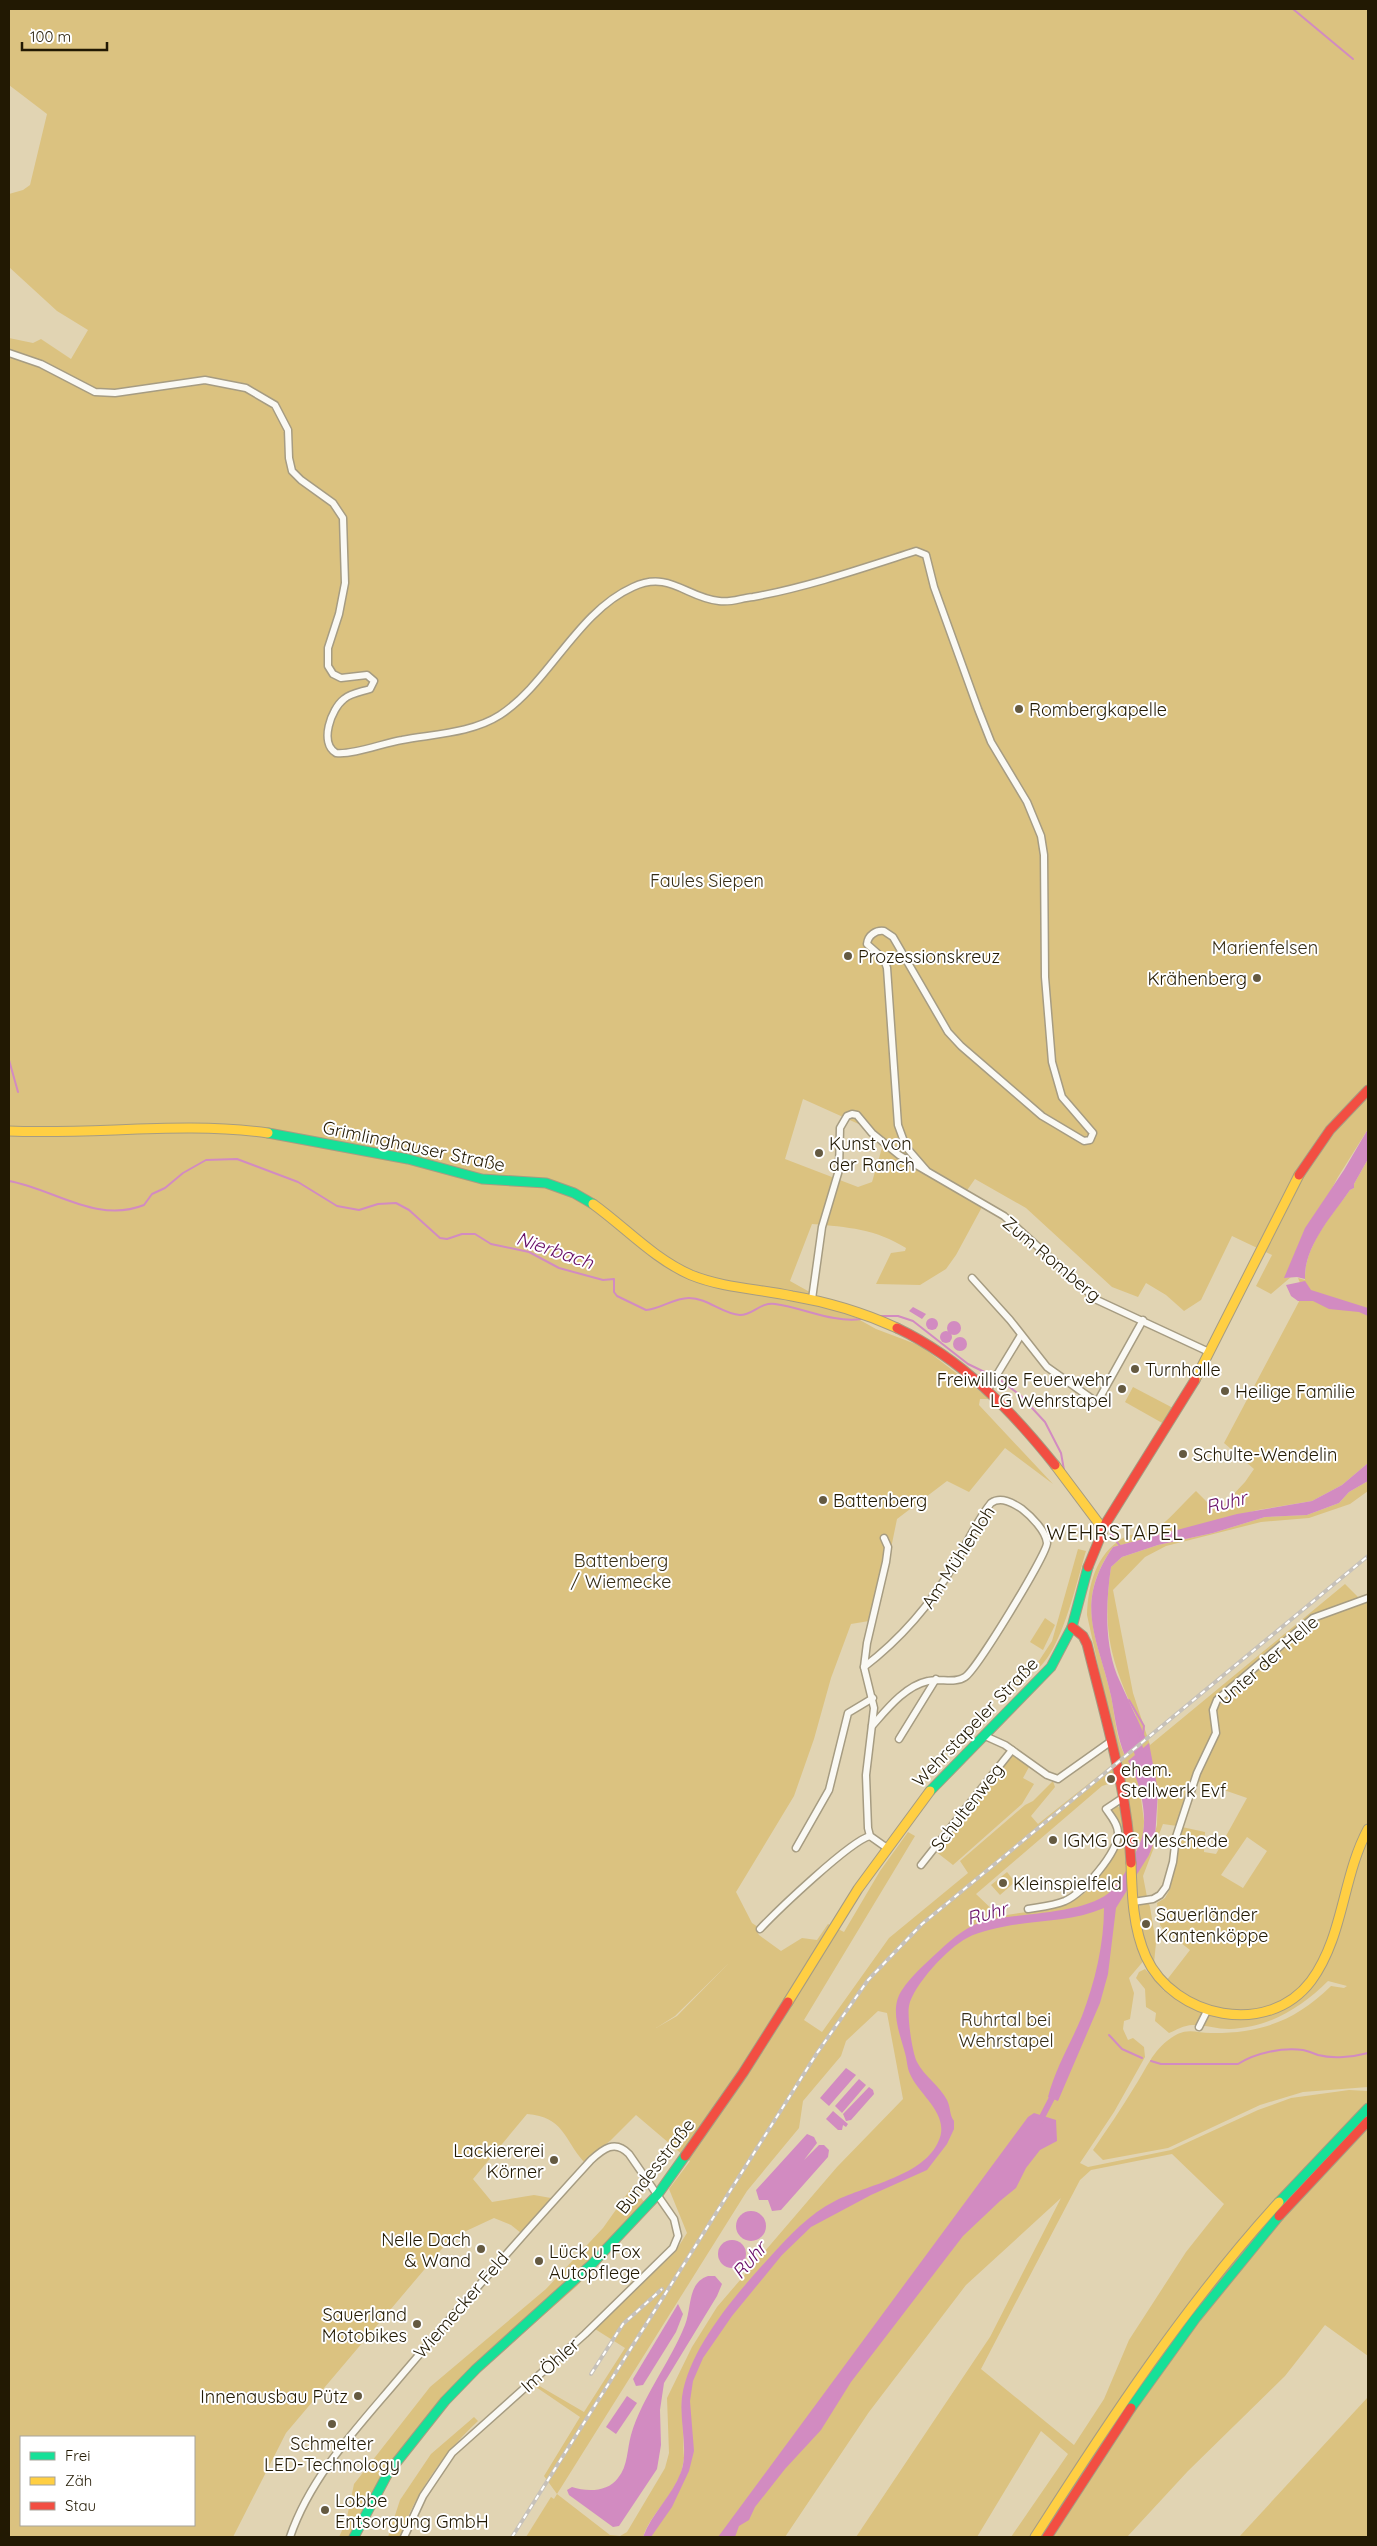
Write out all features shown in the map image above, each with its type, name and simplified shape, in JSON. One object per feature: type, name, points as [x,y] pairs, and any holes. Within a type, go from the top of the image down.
[{"type":"main road","name":"Wehrstapeler Straße","points":[[835,1925],[887,1848],[940,1779],[1044,1675],[1061,1650],[1072,1627],[1092,1554],[1103,1529],[1172,1421],[1291,1190],[1314,1151],[1338,1121],[1368,1090]]},
{"type":"main road","name":"Grimlinghauser Straße","points":[[9,1131],[53,1134],[214,1130],[254,1131],[412,1160],[486,1180],[548,1183],[568,1190],[591,1203],[628,1230],[661,1258],[683,1271],[717,1282],[812,1299],[873,1318],[904,1331],[928,1345],[987,1391],[1030,1435],[1103,1529]]},
{"type":"main road","points":[[1072,1627],[1083,1636],[1087,1644],[1124,1798],[1128,1824],[1132,1897],[1139,1937],[1153,1970],[1177,1995],[1190,2004],[1207,2011],[1229,2015],[1257,2013],[1288,2001],[1307,1985],[1320,1968],[1328,1952],[1353,1860],[1368,1829]]},
{"type":"main road","name":"Bundesstraße","points":[[354,2537],[388,2472],[444,2401],[476,2369],[592,2264],[658,2194],[743,2073],[835,1925]]},
{"type":"main road","points":[[1035,2537],[1140,2380],[1210,2286],[1300,2179],[1368,2108]]},
{"type":"main road","points":[[1047,2537],[1112,2434],[1161,2366],[1267,2230],[1368,2121]]},
{"type":"street","points":[[9,353],[41,364],[95,392],[115,393],[195,380],[214,381],[255,392],[278,409],[288,430],[289,458],[292,471],[301,480],[333,503],[343,518],[345,583],[339,614],[328,648],[328,666],[333,674],[341,678],[367,675],[374,681],[370,689],[350,696],[337,706],[328,736],[328,745],[336,752],[435,736],[496,717],[526,692],[587,622],[614,599],[635,586],[651,582],[672,583],[716,601],[731,601],[771,594],[916,552],[926,555],[934,587],[991,742],[1027,802],[1041,836],[1044,855],[1045,977],[1052,1062],[1061,1094],[1093,1133],[1090,1140],[1084,1141],[1054,1124],[961,1046],[948,1032],[893,938],[884,930],[878,931],[871,935],[868,944],[882,957],[888,968],[898,1125],[906,1148],[926,1170]]},
{"type":"street","points":[[812,1299],[822,1227],[839,1170],[839,1132],[847,1116],[857,1115],[889,1148],[926,1170]]},
{"type":"street","name":"Zum Romberg","points":[[926,1170],[1004,1216],[1097,1300],[1209,1352]]},
{"type":"street","points":[[972,1278],[1051,1371],[1096,1400],[1142,1320]]},
{"type":"street","points":[[987,1391],[1021,1335]]},
{"type":"street","name":"Am Mühlenloh","points":[[864,1667],[899,1638],[922,1613],[951,1571],[989,1505],[998,1500],[1012,1503],[1027,1514],[1040,1529],[1047,1542],[1045,1550],[971,1671],[958,1680],[936,1679],[920,1683],[910,1689],[872,1726]]},
{"type":"street","points":[[884,1538],[888,1547],[886,1562],[867,1643],[864,1667],[873,1698],[872,1726],[866,1775],[868,1828],[870,1836],[887,1848]]},
{"type":"street","name":"Unter der Helle","points":[[1132,1897],[1153,1899],[1160,1895],[1166,1887],[1173,1862],[1176,1837],[1196,1773],[1216,1733],[1213,1710],[1217,1700],[1312,1618],[1368,1598]]},
{"type":"street","points":[[899,1739],[936,1679]]},
{"type":"street","points":[[796,1848],[829,1790],[848,1713],[873,1698]]},
{"type":"street","points":[[985,1736],[1012,1750],[1047,1775],[1058,1778],[1110,1742]]},
{"type":"street","name":"Schultenweg","points":[[921,1865],[1012,1750]]},
{"type":"street","points":[[1028,1909],[1068,1899],[1097,1872],[1108,1858],[1118,1835],[1116,1824],[1106,1809],[1124,1798]]},
{"type":"street","points":[[760,1929],[831,1865],[864,1838],[870,1836]]},
{"type":"street","points":[[1199,2027],[1207,2011]]},
{"type":"street","name":"Wiemecker Feld","points":[[290,2537],[314,2486],[343,2447],[455,2312],[591,2160],[609,2147],[622,2148],[629,2154],[658,2194]]},
{"type":"street","name":"Im Öhler","points":[[404,2537],[423,2496],[457,2448],[585,2334],[669,2253],[678,2236],[677,2226],[658,2194]]},
{"type":"green space","points":[[9,9],[1368,9],[1368,1129],[1338,1177],[1285,1278],[1291,1277],[1271,1294],[1256,1286],[1272,1255],[1232,1236],[1201,1300],[1184,1311],[1166,1295],[1146,1283],[1138,1297],[1112,1287],[1026,1208],[975,1179],[963,1196],[982,1207],[956,1255],[946,1269],[920,1285],[876,1284],[891,1253],[905,1251],[906,1248],[884,1237],[861,1230],[812,1224],[790,1281],[876,1329],[921,1346],[990,1399],[980,1399],[979,1405],[1053,1484],[1005,1448],[969,1492],[947,1481],[897,1519],[878,1612],[872,1613],[869,1621],[851,1624],[831,1678],[814,1739],[794,1796],[736,1892],[752,1923],[758,1927],[756,1930],[759,1935],[781,1951],[802,1938],[817,1940],[828,1924],[844,1932],[880,1871],[908,1832],[915,1836],[804,2020],[822,2032],[889,1938],[968,1873],[960,1861],[1025,1805],[1033,1801],[1053,1781],[1055,1787],[1031,1816],[1038,1824],[1112,1765],[1117,1778],[1115,1782],[1102,1786],[976,1894],[999,1916],[1037,1910],[1074,1900],[1090,1888],[1104,1870],[1121,1831],[1112,1811],[1117,1806],[1122,1809],[1123,1779],[1087,1615],[1089,1593],[1095,1571],[1100,1561],[1114,1545],[1127,1536],[1153,1531],[1170,1518],[1196,1491],[1217,1512],[1245,1482],[1254,1469],[1224,1443],[1304,1292],[1298,1278],[1305,1280],[1306,1267],[1314,1243],[1335,1210],[1350,1190],[1354,1188],[1354,1184],[1368,1159],[1368,1463],[1342,1485],[1312,1501],[1258,1510],[1113,1547],[1101,1567],[1094,1586],[1091,1604],[1095,1638],[1125,1756],[1136,1716],[1120,1678],[1110,1644],[1107,1609],[1111,1567],[1122,1557],[1158,1545],[1213,1533],[1265,1517],[1307,1515],[1339,1503],[1349,1492],[1368,1481],[1368,1491],[1350,1504],[1309,1518],[1261,1522],[1166,1546],[1145,1557],[1113,1590],[1133,1693],[1150,1745],[1345,1584],[1364,1603],[1368,1602],[1368,2087],[1303,2092],[1260,2105],[1168,2148],[1103,2160],[1093,2150],[1154,2054],[1164,2043],[1177,2034],[1188,2031],[1208,2033],[1232,2032],[1263,2027],[1292,2016],[1318,1998],[1331,1986],[1344,1988],[1347,1986],[1328,1981],[1295,2008],[1257,2025],[1229,2029],[1191,2025],[1169,2033],[1155,2021],[1156,2013],[1146,2007],[1145,1989],[1136,1978],[1139,1972],[1145,1969],[1164,1991],[1166,1981],[1190,1950],[1160,1925],[1157,1903],[1165,1898],[1170,1889],[1182,1827],[1205,1832],[1204,1852],[1216,1854],[1247,1798],[1198,1781],[1203,1762],[1218,1733],[1215,1704],[1316,1617],[1348,1604],[1316,1613],[1213,1704],[1215,1728],[1195,1769],[1177,1826],[1163,1824],[1143,1876],[1147,1897],[1134,1902],[1146,1958],[1129,1978],[1134,1993],[1130,2019],[1124,2021],[1123,2029],[1128,2040],[1133,2038],[1144,2047],[1145,2057],[1114,2112],[1080,2163],[1088,2167],[1171,2150],[1258,2110],[1291,2098],[1349,2090],[1368,2091],[1368,2356],[1325,2325],[1285,2376],[1188,2471],[1127,2537],[1011,2537],[1068,2454],[1041,2431],[977,2537],[856,2537],[990,2337],[1061,2198],[966,2285],[869,2412],[785,2537],[646,2537],[670,2494],[652,2519],[643,2537],[526,2537],[551,2497],[554,2499],[557,2494],[544,2476],[580,2417],[533,2385],[536,2384],[584,2412],[625,2348],[595,2329],[675,2252],[687,2233],[669,2189],[690,2161],[636,2115],[611,2140],[584,2162],[556,2124],[549,2119],[527,2114],[473,2179],[492,2202],[534,2195],[551,2198],[521,2233],[511,2225],[494,2218],[451,2238],[286,2433],[233,2537],[9,2537],[9,338],[33,343],[41,339],[71,359],[88,330],[57,311],[9,267],[9,194],[23,190],[30,185],[47,114],[9,85]],"holes":[[[803,1099],[872,1130],[884,1141],[872,1182],[858,1187],[785,1159]],[[1128,1761],[1158,1791],[1157,1825],[1149,1855],[1130,1863],[1143,1837],[1144,1821],[1138,1777]],[[1247,1837],[1267,1851],[1243,1888],[1221,1875]],[[729,1963],[677,2016],[656,2028],[675,2016]],[[878,2011],[887,2013],[903,2099],[837,2167],[717,2307],[692,2347],[667,2398],[669,2453],[665,2468],[627,2532],[620,2536],[610,2535],[557,2494],[747,2191],[799,2128],[803,2101],[841,2056],[846,2041]],[[1172,2154],[1224,2204],[1186,2252],[1129,2340],[1104,2399],[1074,2445],[981,2369],[1080,2180],[1091,2170]],[[684,2457],[684,2469],[679,2478]]]},
{"type":"green space","points":[[1133,1387],[1173,1408],[1164,1424],[1125,1402]]},
{"type":"green space","points":[[1078,1549],[1086,1551],[1059,1637],[1051,1653],[1041,1666],[1031,1673],[1052,1641]]},
{"type":"green space","points":[[1045,1618],[1055,1625],[1043,1650],[1030,1642]]},
{"type":"green space","points":[[1012,1754],[1029,1767],[1023,1778],[1034,1784],[1022,1804],[953,1865],[935,1851]]},
{"type":"green space","name":"Kleinspielfeld","points":[[1007,1872],[1015,1882],[1000,1895],[991,1885]]},
{"type":"green space","points":[[1142,1903],[1149,1904],[1150,1907],[1156,1943],[1154,1963],[1146,1948],[1137,1909]]},
{"type":"green space","points":[[632,2187],[650,2209],[577,2286],[480,2371],[433,2419],[400,2462],[359,2537],[339,2537],[346,2522],[354,2484],[430,2387],[546,2289],[603,2228]]},
{"type":"green space","points":[[1368,2397],[1368,2537],[1239,2537]]},
{"type":"green space","points":[[474,2417],[478,2421],[442,2460],[422,2489],[400,2537],[388,2537],[400,2500],[431,2454]]},
{"type":"shaded area","points":[[1368,1129],[1368,1159],[1354,1184],[1354,1188],[1350,1190],[1335,1210],[1314,1243],[1306,1267],[1305,1279],[1297,1277],[1284,1278],[1305,1228],[1344,1170]]},
{"type":"shaded area","points":[[1305,1281],[1311,1290],[1368,1308],[1368,1316],[1359,1312],[1329,1309],[1313,1301],[1298,1301],[1291,1296],[1286,1285]]},
{"type":"shaded area","points":[[913,1307],[926,1314],[922,1319],[909,1311]]},
{"type":"shaded area","points":[[930,1318],[934,1318],[938,1324],[934,1330],[930,1330],[926,1326],[926,1322]]},
{"type":"shaded area","points":[[954,1321],[959,1323],[961,1328],[959,1333],[954,1335],[949,1333],[947,1328],[949,1323]]},
{"type":"shaded area","points":[[944,1331],[948,1331],[952,1337],[948,1343],[944,1343],[940,1339],[940,1335]]},
{"type":"shaded area","points":[[960,1337],[965,1339],[967,1344],[965,1349],[960,1351],[955,1349],[953,1344],[955,1339]]},
{"type":"shaded area","points":[[1368,1463],[1368,1481],[1349,1492],[1339,1503],[1307,1515],[1265,1517],[1213,1533],[1158,1545],[1122,1557],[1111,1567],[1107,1608],[1110,1649],[1117,1675],[1146,1739],[1125,1756],[1095,1638],[1091,1604],[1094,1586],[1101,1568],[1113,1547],[1237,1514],[1312,1501],[1342,1485]]},
{"type":"shaded area","points":[[1149,1743],[1158,1791],[1155,1839],[1149,1855],[1116,1908],[1108,1974],[1100,2003],[1058,2101],[1048,2097],[1091,1990],[1098,1963],[1104,1922],[1104,1908],[1076,1917],[1018,1924],[975,1934],[951,1949],[924,1978],[912,1997],[909,2006],[910,2034],[917,2062],[944,2095],[948,2103],[954,2121],[954,2129],[947,2144],[927,2170],[871,2195],[811,2227],[782,2255],[732,2316],[703,2358],[693,2381],[690,2401],[694,2451],[689,2471],[672,2507],[651,2537],[643,2537],[651,2520],[673,2489],[681,2472],[684,2445],[681,2406],[686,2378],[704,2341],[716,2322],[743,2287],[792,2233],[808,2219],[835,2201],[908,2171],[932,2152],[939,2140],[941,2131],[937,2113],[910,2074],[898,2030],[896,2005],[902,1990],[914,1975],[944,1946],[974,1925],[988,1920],[1087,1904],[1101,1898],[1112,1890],[1128,1868],[1143,1834],[1144,1812],[1140,1789],[1128,1761]]},
{"type":"shaded area","points":[[846,2068],[856,2075],[829,2106],[820,2098]]},
{"type":"shaded area","points":[[859,2079],[866,2085],[842,2113],[835,2106]]},
{"type":"shaded area","points":[[869,2087],[873,2090],[874,2094],[851,2120],[846,2121],[843,2114]]},
{"type":"shaded area","points":[[833,2111],[848,2124],[846,2127],[843,2125],[842,2130],[838,2130],[826,2119]]},
{"type":"shaded area","points":[[1034,2113],[1056,2120],[1057,2141],[1040,2150],[1026,2168],[1016,2188],[963,2236],[851,2382],[821,2430],[785,2469],[755,2507],[749,2520],[739,2526],[735,2537],[718,2537],[1028,2117]]},
{"type":"shaded area","points":[[807,2134],[814,2137],[817,2143],[804,2160],[819,2145],[824,2145],[829,2150],[828,2157],[781,2210],[772,2211],[768,2200],[759,2200],[756,2190]]},
{"type":"shaded area","points":[[751,2211],[762,2215],[766,2226],[762,2237],[751,2241],[740,2237],[736,2226],[740,2215]]},
{"type":"shaded area","points":[[732,2240],[742,2244],[746,2254],[742,2264],[732,2268],[722,2264],[718,2254],[722,2244]]},
{"type":"shaded area","points":[[715,2276],[722,2284],[717,2296],[664,2383],[660,2410],[661,2445],[657,2469],[619,2526],[613,2527],[569,2495],[567,2490],[572,2487],[584,2490],[597,2490],[609,2486],[618,2478],[625,2463],[631,2435],[642,2406],[672,2353],[685,2325],[693,2290],[701,2279]]},
{"type":"shaded area","points":[[678,2304],[683,2314],[676,2332],[643,2385],[636,2386],[633,2379]]},
{"type":"shaded area","points":[[627,2396],[637,2403],[616,2434],[606,2427]]},
{"type":"waterway","points":[[1293,9],[1353,59]]},
{"type":"waterway","points":[[9,1060],[18,1092]]},
{"type":"waterway","name":"Nierbach","points":[[9,1181],[92,1208],[127,1210],[144,1205],[152,1194],[165,1188],[183,1173],[206,1160],[237,1159],[298,1182],[337,1206],[359,1210],[378,1204],[396,1203],[409,1210],[440,1238],[447,1239],[462,1234],[475,1234],[491,1244],[529,1252],[559,1268],[603,1280],[614,1279],[614,1292],[617,1296],[646,1310],[683,1298],[689,1298],[740,1315],[765,1305],[775,1304],[840,1319],[861,1319]]},
{"type":"waterway","name":"Nierbach","points":[[878,1316],[898,1316],[913,1321],[968,1364],[999,1379],[1020,1395],[1045,1422],[1061,1453],[1064,1470]]},
{"type":"waterway","name":"Nierbach","points":[[1111,1534],[1120,1546]]},
{"type":"waterway","points":[[1129,1700],[1144,1726],[1143,1735]]},
{"type":"waterway","name":"Ruhr","points":[[1133,1733],[1143,1764]]},
{"type":"waterway","points":[[1109,2035],[1122,2049],[1142,2058]]},
{"type":"waterway","points":[[1151,2061],[1161,2064],[1238,2064],[1261,2054],[1287,2049],[1303,2050],[1330,2057],[1368,2053]]},
{"type":"waterway","points":[[1040,2121],[1055,2092]]},
{"type":"railway","points":[[512,2537],[817,2053],[868,1980],[922,1924],[1368,1556]]},
{"type":"railway","points":[[591,2374],[623,2324],[662,2289]]},
{"type":"traffic: fast","points":[[268,1133],[408,1159],[482,1179],[546,1183],[574,1193],[593,1204]]},
{"type":"traffic: fast","points":[[930,1791],[1051,1667],[1072,1627],[1088,1567]]},
{"type":"traffic: fast","points":[[1279,2202],[1368,2108]]},
{"type":"traffic: fast","points":[[354,2537],[388,2473],[445,2401],[476,2369],[592,2264],[658,2194],[685,2156]]},
{"type":"traffic: fast","points":[[1131,2408],[1195,2319],[1279,2216]]},
{"type":"traffic: slow","points":[[9,1131],[203,1128],[268,1133]]},
{"type":"traffic: slow","points":[[1195,1380],[1299,1175]]},
{"type":"traffic: slow","points":[[593,1204],[652,1252],[691,1275],[728,1286],[805,1298],[846,1309],[897,1328]]},
{"type":"traffic: slow","points":[[1055,1465],[1103,1529]]},
{"type":"traffic: slow","points":[[788,2002],[858,1889],[930,1791]]},
{"type":"traffic: slow","points":[[1131,1863],[1138,1935],[1146,1957],[1159,1978],[1178,1995],[1199,2006],[1223,2013],[1247,2015],[1271,2010],[1293,1999],[1311,1981],[1322,1964],[1330,1945],[1359,1847],[1368,1829]]},
{"type":"traffic: slow","points":[[1035,2537],[1091,2450],[1180,2322],[1279,2202]]},
{"type":"traffic: jam","points":[[1299,1175],[1330,1130],[1368,1090]]},
{"type":"traffic: jam","points":[[897,1328],[921,1341],[964,1370],[1003,1406],[1055,1465]]},
{"type":"traffic: jam","points":[[1088,1567],[1106,1523],[1195,1380]]},
{"type":"traffic: jam","points":[[1072,1627],[1083,1636],[1087,1644],[1108,1726],[1125,1807],[1131,1863]]},
{"type":"traffic: jam","points":[[685,2156],[743,2073],[788,2002]]},
{"type":"traffic: jam","points":[[1279,2216],[1368,2121]]},
{"type":"traffic: jam","points":[[1047,2537],[1131,2408]]},
{"type":"place","name":"Rombergkapelle","points":[[1019,709]]},
{"type":"place","name":"Prozessionskreuz","points":[[848,956]]},
{"type":"place","name":"Krähenberg","points":[[1257,978]]},
{"type":"place","name":"Kunst von der Ranch","points":[[819,1153]]},
{"type":"place","name":"Turnhalle","points":[[1135,1369]]},
{"type":"place","name":"Freiwillige Feuerwehr LG Wehrstapel","points":[[1122,1389]]},
{"type":"place","name":"Heilige Familie","points":[[1225,1391]]},
{"type":"place","name":"Schulte-Wendelin","points":[[1183,1454]]},
{"type":"place","name":"Battenberg","points":[[823,1500]]},
{"type":"place","name":"ehem. Stellwerk Evf","points":[[1111,1779]]},
{"type":"place","name":"IGMG OG Meschede","points":[[1053,1840]]},
{"type":"place","name":"Kleinspielfeld","points":[[1003,1883]]},
{"type":"place","name":"Sauerländer Kantenköppe","points":[[1146,1924]]},
{"type":"place","name":"Lackiererei Körner","points":[[554,2160]]},
{"type":"place","name":"Nelle Dach & Wand","points":[[481,2249]]},
{"type":"place","name":"Lück u. Fox Autopflege","points":[[539,2261]]},
{"type":"place","name":"Sauerland Motobikes","points":[[417,2324]]},
{"type":"place","name":"Innenausbau Pütz","points":[[358,2396]]},
{"type":"place","name":"Schmelter LED-Technology","points":[[332,2424]]},
{"type":"place","name":"Lobbe Entsorgung GmbH","points":[[325,2510]]},
{"type":"district","name":"WEHRSTAPEL","points":[[1115,1532]]},
{"type":"park label","name":"Faules Siepen","points":[[707,880]]},
{"type":"park label","name":"Marienfelsen","points":[[1265,947]]},
{"type":"park label","name":"Battenberg / Wiemecke","points":[[621,1570]]},
{"type":"park label","name":"Ruhrtal bei Wehrstapel","points":[[1006,2029]]}]
